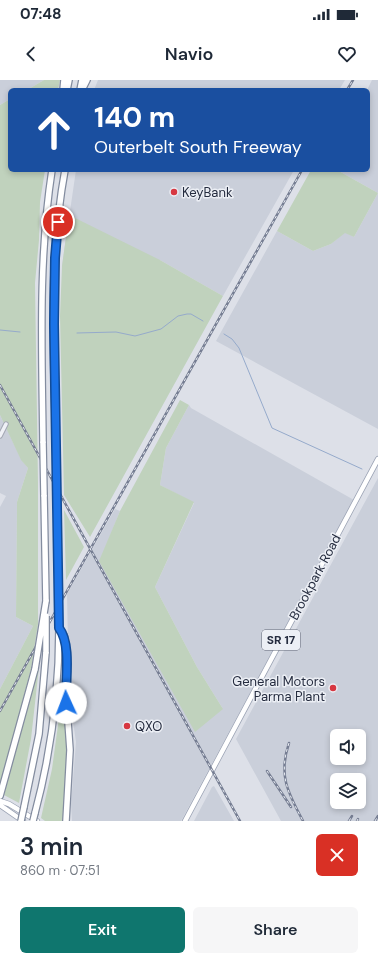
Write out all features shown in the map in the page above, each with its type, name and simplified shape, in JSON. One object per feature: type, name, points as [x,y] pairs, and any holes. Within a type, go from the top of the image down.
[{"type":"highway","points":[[21,821],[39,734],[46,652],[42,289],[44,234],[52,172]]},
{"type":"highway","points":[[33,821],[50,745],[55,705],[59,628],[54,292],[59,210],[65,172]]},
{"type":"highway","points":[[0,796],[35,669],[46,600]]},
{"type":"highway","points":[[59,628],[64,635],[66,646],[66,694],[70,750],[66,821]]},
{"type":"main road","name":"Brookpark Road","points":[[185,821],[378,459]]},
{"type":"main road","points":[[0,801],[8,803],[37,821]]},
{"type":"main road","points":[[0,805],[24,821]]},
{"type":"street","points":[[0,436],[6,424]]},
{"type":"shaded area","points":[[0,80],[44,80],[30,88],[8,88],[8,100],[0,105]]},
{"type":"shaded area","points":[[98,80],[345,80],[340,88],[95,88]]},
{"type":"shaded area","points":[[372,80],[378,80],[378,193],[341,172],[370,172],[370,88],[368,88]]},
{"type":"shaded area","points":[[76,172],[293,172],[223,296],[160,260],[62,266]]},
{"type":"shaded area","points":[[378,193],[378,429],[216,341],[277,231],[313,251],[331,244],[345,232],[354,237]]},
{"type":"shaded area","points":[[189,405],[191,408],[354,500],[181,821],[72,821],[71,804],[76,742],[69,694],[67,594],[115,509],[120,511],[100,561],[223,709],[197,667],[155,587],[194,503],[160,485],[166,448]]},
{"type":"shaded area","points":[[0,415],[21,459],[28,468],[17,502],[16,617],[33,626],[0,689],[0,507],[6,496],[0,493]]},
{"type":"shaded area","name":"General Motors Parma Plant","points":[[378,478],[378,821],[281,821],[236,739]]},
{"type":"shaded area","points":[[214,786],[234,821],[194,821],[212,787]]},
{"type":"green space","points":[[44,80],[60,80],[58,88],[30,88]]},
{"type":"green space","points":[[8,100],[8,172],[45,172],[40,202],[39,240],[35,283],[38,483],[38,624],[31,669],[0,786],[0,689],[33,626],[16,617],[17,502],[28,468],[21,460],[0,415],[0,105]]},
{"type":"green space","points":[[310,172],[341,172],[378,193],[354,237],[345,233],[331,244],[313,251],[277,231]]},
{"type":"green space","points":[[69,215],[160,260],[223,296],[90,537],[64,495],[60,316],[62,266]]},
{"type":"green space","points":[[180,400],[189,405],[166,448],[160,485],[194,502],[155,587],[197,667],[223,709],[195,732],[99,561],[120,511]]},
{"type":"green space","points":[[64,510],[84,547],[66,580]]},
{"type":"green space","points":[[39,667],[31,739],[19,803],[4,795],[36,670]]},
{"type":"green space","points":[[62,696],[64,696],[68,750],[64,821],[45,821],[41,818],[52,769]]},
{"type":"waterway","points":[[77,333],[116,332],[135,336],[161,329],[178,316],[187,314],[191,314],[203,321]]},
{"type":"waterway","points":[[0,330],[20,332]]},
{"type":"waterway","points":[[224,334],[232,339],[239,348],[272,428],[362,469]]},
{"type":"railway","points":[[348,88],[353,80]]},
{"type":"railway","points":[[0,711],[301,172]]},
{"type":"railway","points":[[0,385],[240,821]]},
{"type":"railway","points":[[289,743],[284,765],[286,784],[303,821]]},
{"type":"railway","points":[[267,771],[291,807]]},
{"type":"railway","points":[[349,821],[352,816]]},
{"type":"railway","points":[[375,821],[378,816]]},
{"type":"place","name":"KeyBank","points":[[174,192]]},
{"type":"place","name":"General Motors Parma Plant","points":[[333,688]]},
{"type":"place","name":"QXO","points":[[127,726]]},
{"type":"route","points":[[58,222],[55,258],[54,324],[59,628],[64,635],[66,646],[66,703]]}]
